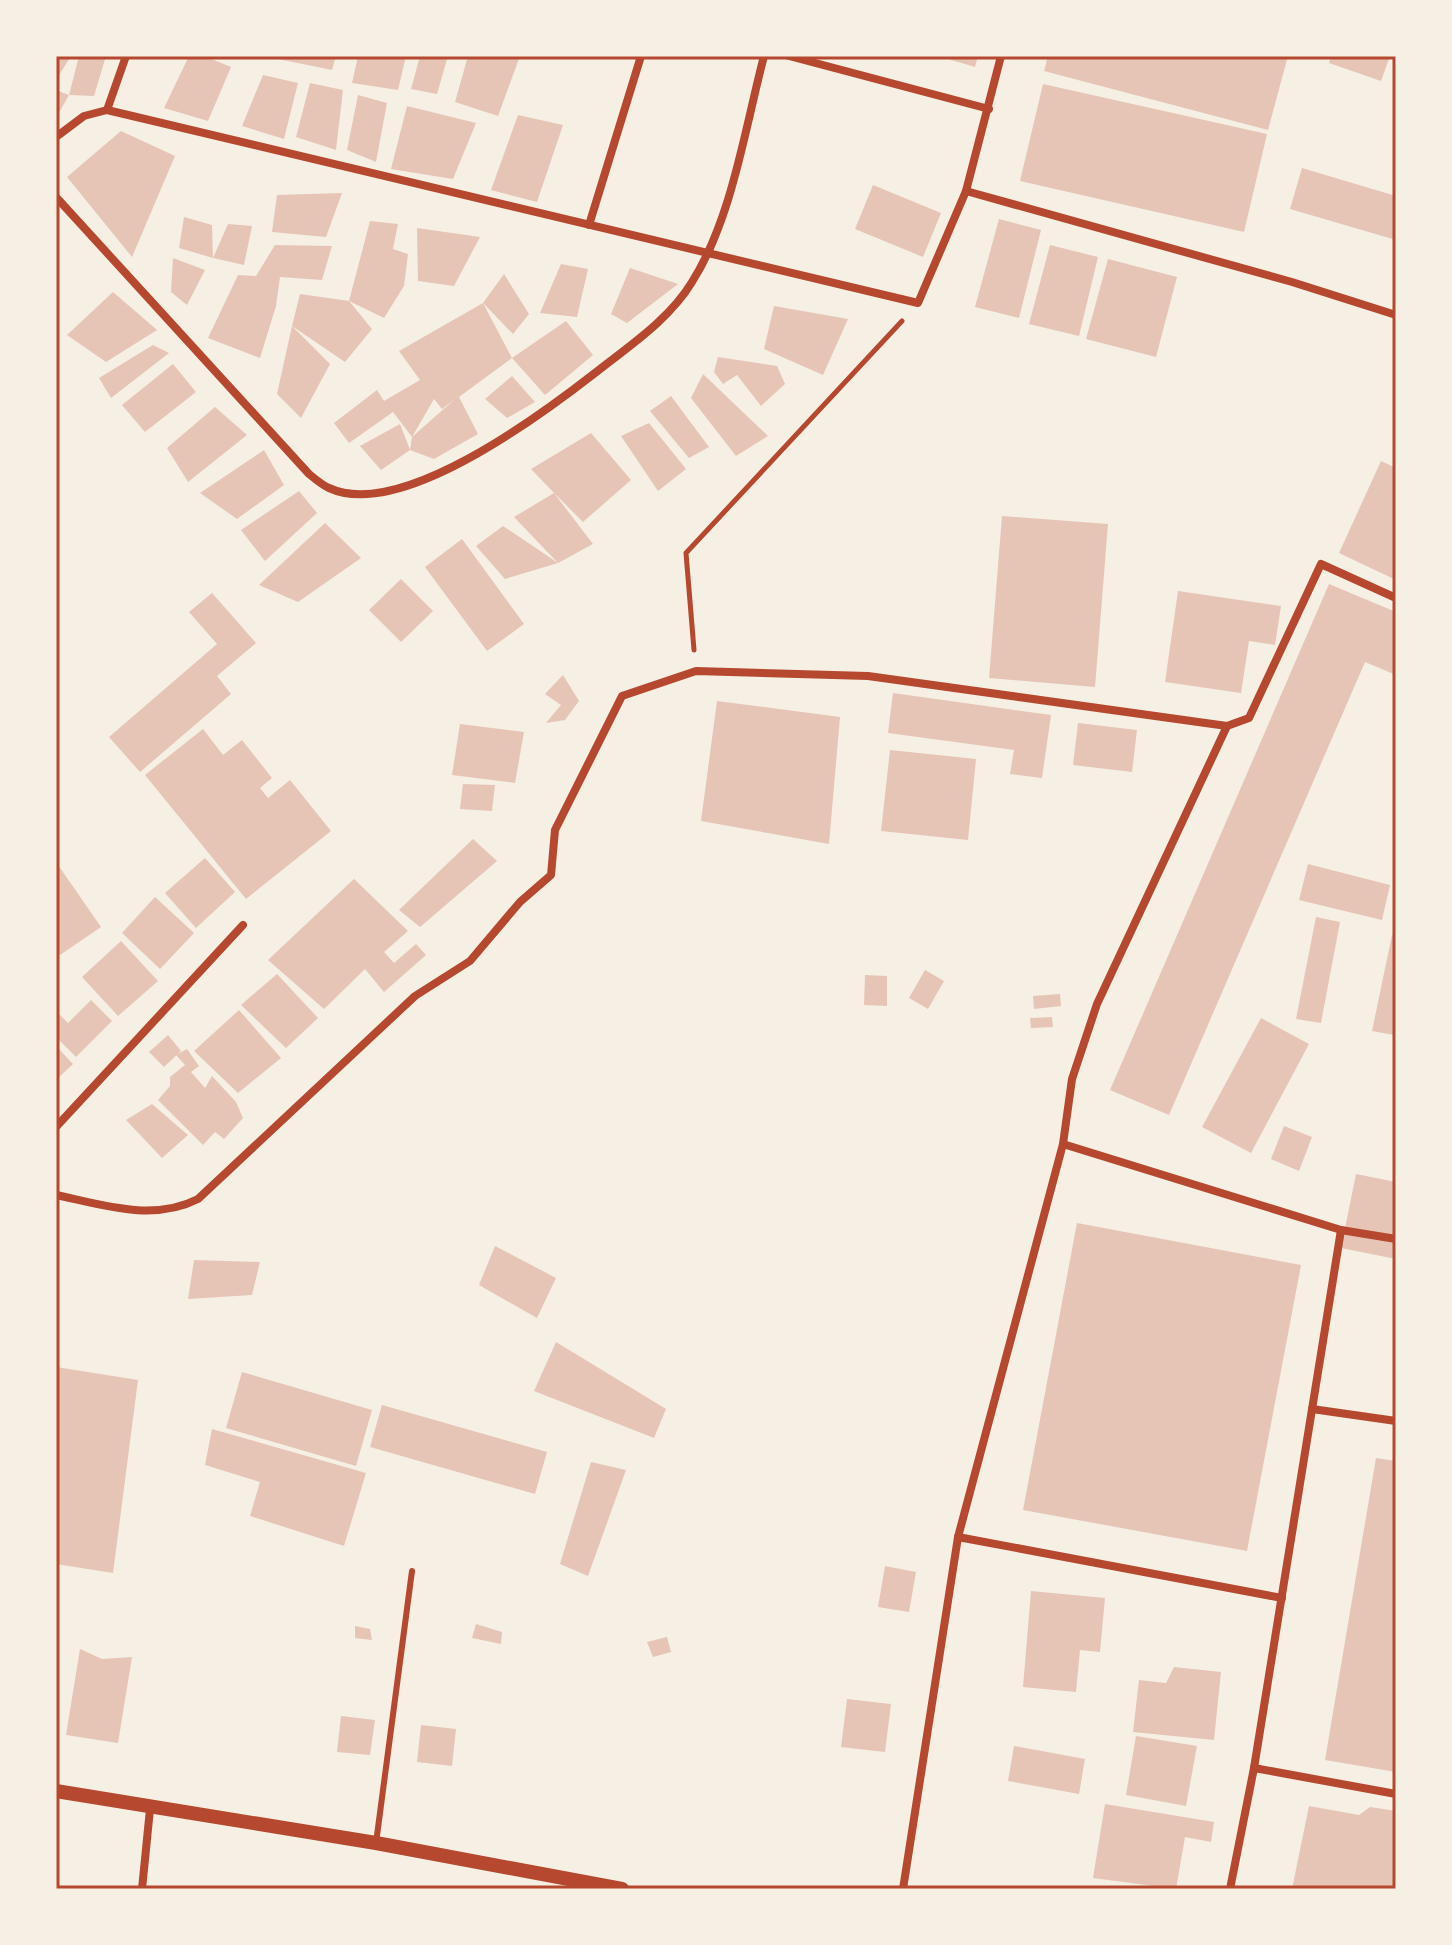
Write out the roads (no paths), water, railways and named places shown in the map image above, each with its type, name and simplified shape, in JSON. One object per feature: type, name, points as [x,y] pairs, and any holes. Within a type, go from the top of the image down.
[{"type":"street","points":[[107,110],[126,56]]},
{"type":"street","points":[[589,225],[641,56]]},
{"type":"street","points":[[56,197],[309,474],[330,489],[376,491],[419,482],[475,456],[536,419],[678,303],[709,252],[764,56]]},
{"type":"street","points":[[789,56],[813,59],[989,109]]},
{"type":"street","points":[[56,137],[84,116],[107,110],[918,303],[966,191],[1001,56]]},
{"type":"street","points":[[966,191],[1292,282],[1396,315]]},
{"type":"street","points":[[56,1195],[154,1212],[183,1206],[198,1199],[415,996],[470,961],[520,902],[551,875],[555,830],[622,696],[696,671],[868,676],[1227,726],[1249,718],[1321,564],[1396,598]]},
{"type":"street","points":[[903,1889],[958,1537],[1063,1144],[1072,1079],[1097,1004],[1227,726]]},
{"type":"street","points":[[56,1127],[243,925]]},
{"type":"street","points":[[1063,1144],[1341,1230],[1396,1239]]},
{"type":"street","points":[[1230,1889],[1254,1768],[1341,1230]]},
{"type":"street","points":[[1312,1409],[1396,1421]]},
{"type":"street","points":[[958,1537],[1282,1598]]},
{"type":"street","points":[[1254,1768],[1396,1794]]},
{"type":"street","points":[[56,1791],[150,1809],[376,1843],[622,1889]]},
{"type":"street","points":[[142,1889],[150,1809]]},
{"type":"lane","points":[[376,1843],[412,1571]]}]
